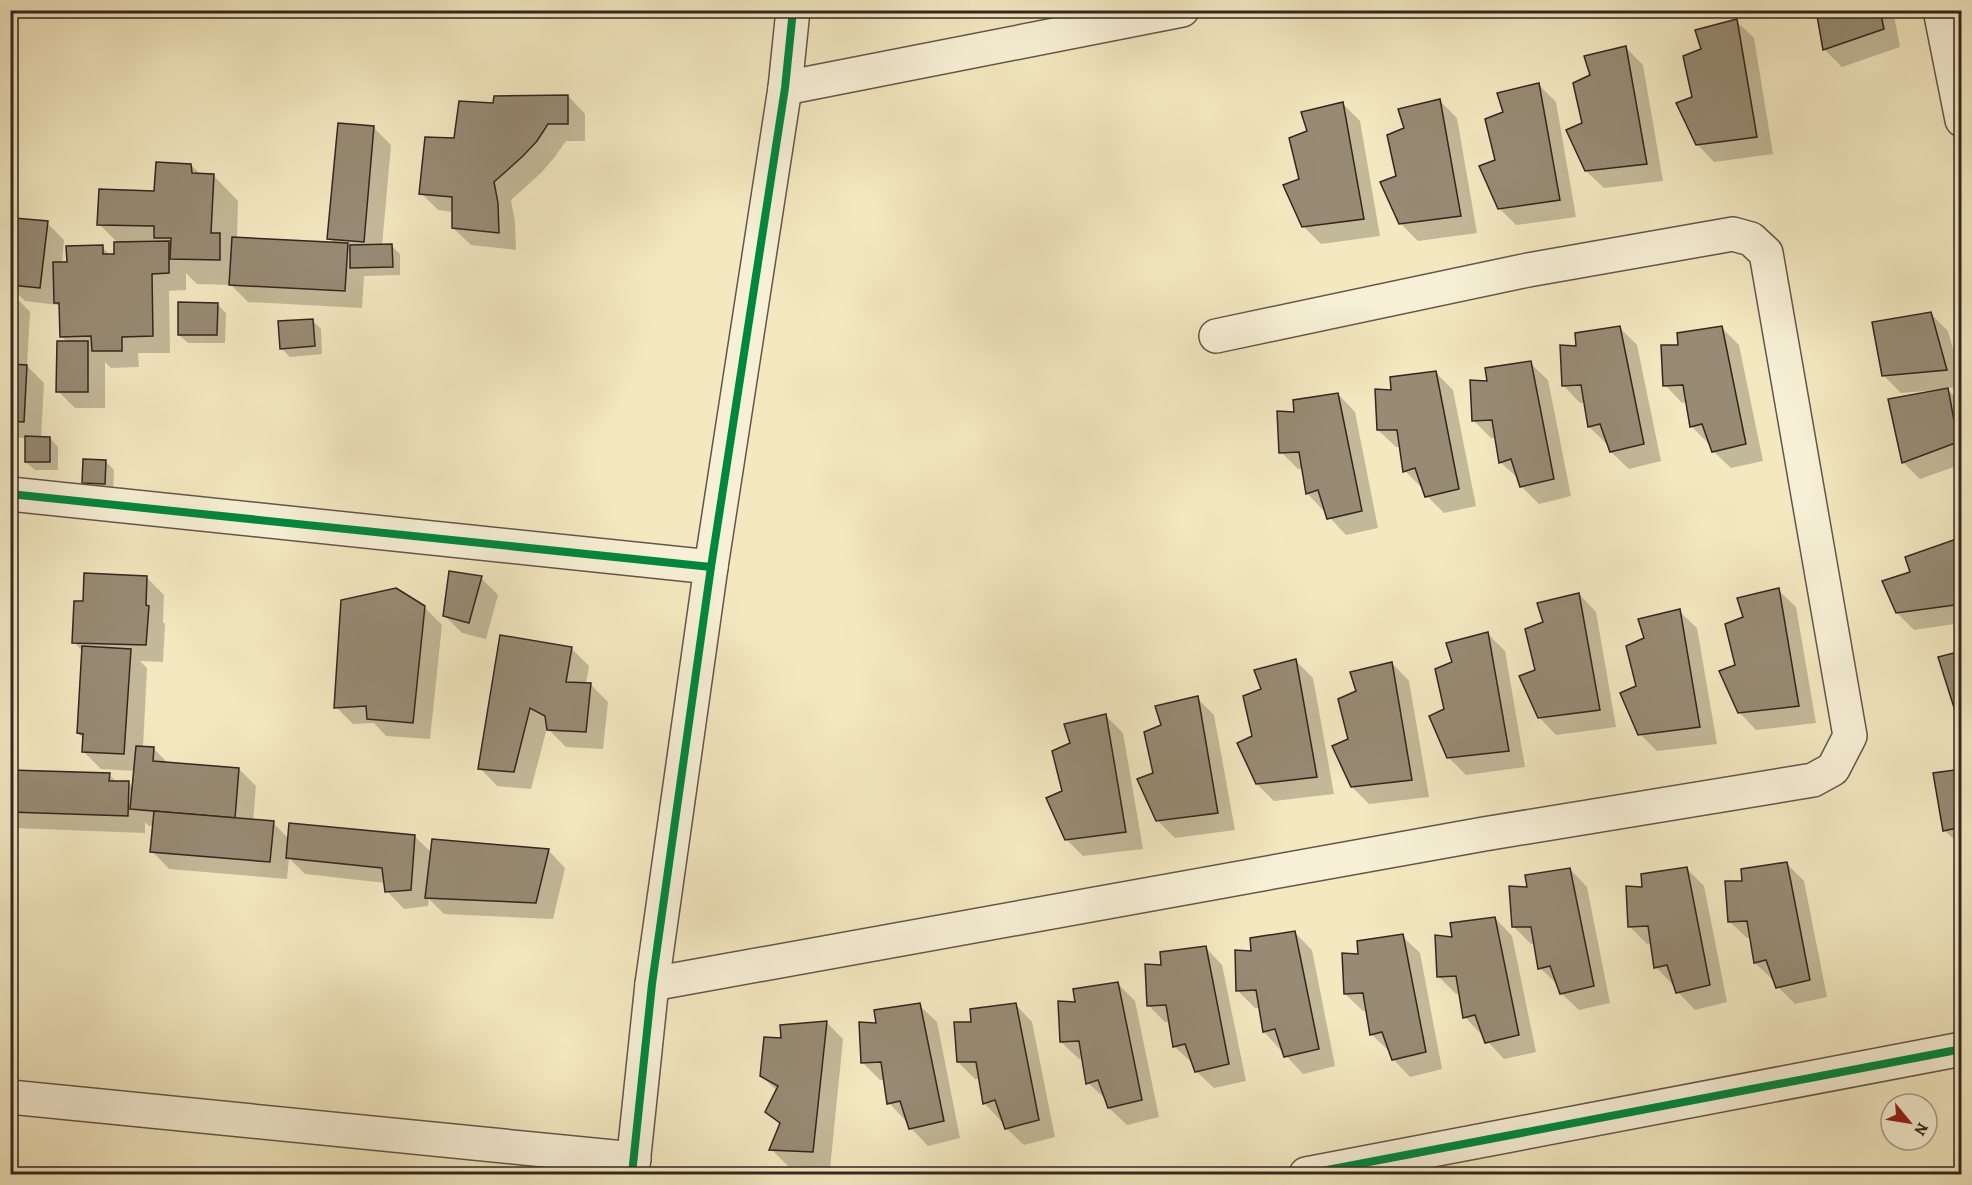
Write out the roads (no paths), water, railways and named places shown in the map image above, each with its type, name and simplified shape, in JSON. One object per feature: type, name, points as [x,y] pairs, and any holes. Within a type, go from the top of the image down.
[{"type":"street","points":[[10,1097],[633,1167],[652,984],[711,567],[786,88],[792,10]]},
{"type":"street","points":[[786,88],[1182,10]]},
{"type":"street","points":[[1940,10],[1960,109]]},
{"type":"street","points":[[652,984],[1484,834],[1813,780],[1833,769],[1850,736],[1766,253],[1751,239],[1733,234],[1527,270],[1216,336]]},
{"type":"street","points":[[10,494],[711,567]]},
{"type":"street","points":[[1306,1174],[1962,1049]]}]
